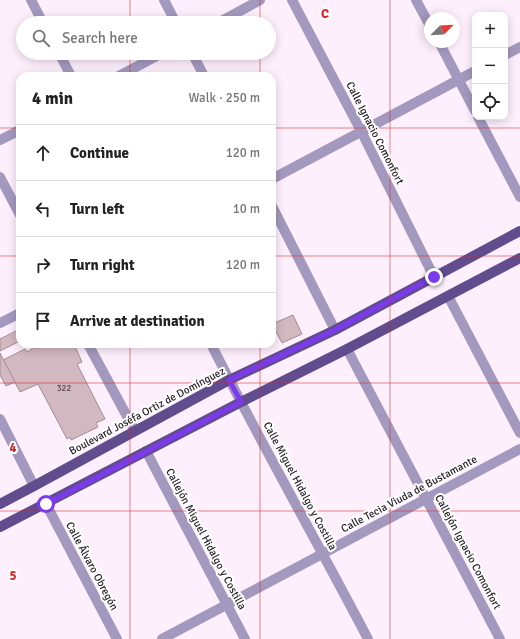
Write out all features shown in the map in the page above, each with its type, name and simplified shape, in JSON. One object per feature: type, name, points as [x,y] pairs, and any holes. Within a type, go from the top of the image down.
[{"type":"main road","name":"Boulevard Joséfa Ortiz de Domínguez","points":[[0,504],[229,380],[335,330],[520,231]]},
{"type":"main road","points":[[0,528],[146,450],[347,349],[520,258]]},
{"type":"street","points":[[30,0],[39,16]]},
{"type":"street","points":[[164,0],[172,16]]},
{"type":"street","points":[[231,16],[260,0]]},
{"type":"street","name":"Calle Ignacio Comonfort","points":[[292,0],[434,277]]},
{"type":"street","points":[[416,0],[424,15]]},
{"type":"street","points":[[508,53],[520,47]]},
{"type":"street","points":[[441,48],[472,106]]},
{"type":"street","points":[[62,60],[69,72]]},
{"type":"street","points":[[127,72],[149,60]]},
{"type":"street","points":[[196,60],[202,72]]},
{"type":"street","points":[[276,177],[472,73]]},
{"type":"street","points":[[480,120],[520,197]]},
{"type":"street","points":[[0,140],[16,132]]},
{"type":"street","points":[[0,177],[16,207]]},
{"type":"street","points":[[276,214],[335,330]]},
{"type":"street","points":[[448,296],[520,433]]},
{"type":"street","points":[[0,323],[16,315]]},
{"type":"street","points":[[90,348],[135,431]]},
{"type":"street","name":"Calle Miguel Hidalgo y Costilla","points":[[213,348],[368,639]]},
{"type":"street","name":"Callejón Ignacio Comonfort","points":[[347,349],[500,639]]},
{"type":"street","points":[[0,419],[34,486]]},
{"type":"street","name":"Calle Tecia Viuda de Bustamante","points":[[162,639],[520,449]]},
{"type":"street","name":"Callejón Miguel Hidalgo y Costilla","points":[[146,450],[245,639]]},
{"type":"street","name":"Calle Álvaro Obregón","points":[[46,504],[117,639]]},
{"type":"building","points":[[293,315],[302,334],[282,343],[276,332],[276,322]]},
{"type":"building","points":[[16,331],[16,343],[0,351],[0,339]]},
{"type":"building","points":[[76,348],[82,362],[77,364],[105,419],[96,423],[98,427],[71,440],[70,437],[67,439],[38,384],[20,392],[3,360],[25,349],[27,352],[32,349]]},
{"type":"building","points":[[0,353],[15,382],[6,386],[0,375]]},
{"type":"route","points":[[46,504],[146,450],[241,402],[229,380],[335,330],[434,277]]}]
